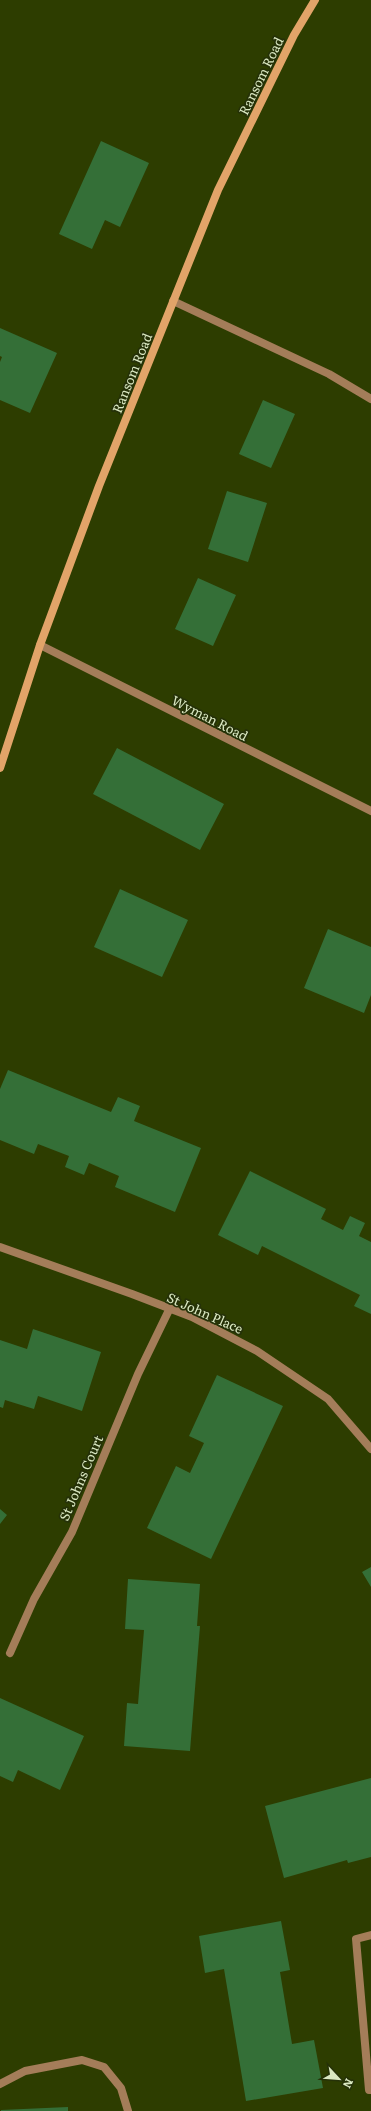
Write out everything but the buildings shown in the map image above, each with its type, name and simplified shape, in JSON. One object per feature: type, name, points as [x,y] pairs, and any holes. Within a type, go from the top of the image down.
[{"type":"street","name":"Ransom Road","points":[[0,768],[40,645],[99,486],[218,190],[294,35],[315,0]]},
{"type":"street","points":[[173,302],[329,374],[371,399]]},
{"type":"street","name":"Wyman Road","points":[[40,645],[371,811]]},
{"type":"street","name":"St John Place","points":[[0,1247],[132,1294],[192,1318],[257,1351],[328,1399],[371,1449]]},
{"type":"street","name":"St Johns Court","points":[[10,1653],[34,1599],[72,1532],[138,1374],[169,1310]]},
{"type":"street","points":[[371,1935],[356,1939],[369,2090],[371,2090]]},
{"type":"street","points":[[0,2084],[25,2071],[82,2060],[104,2067],[122,2088],[128,2111]]}]
